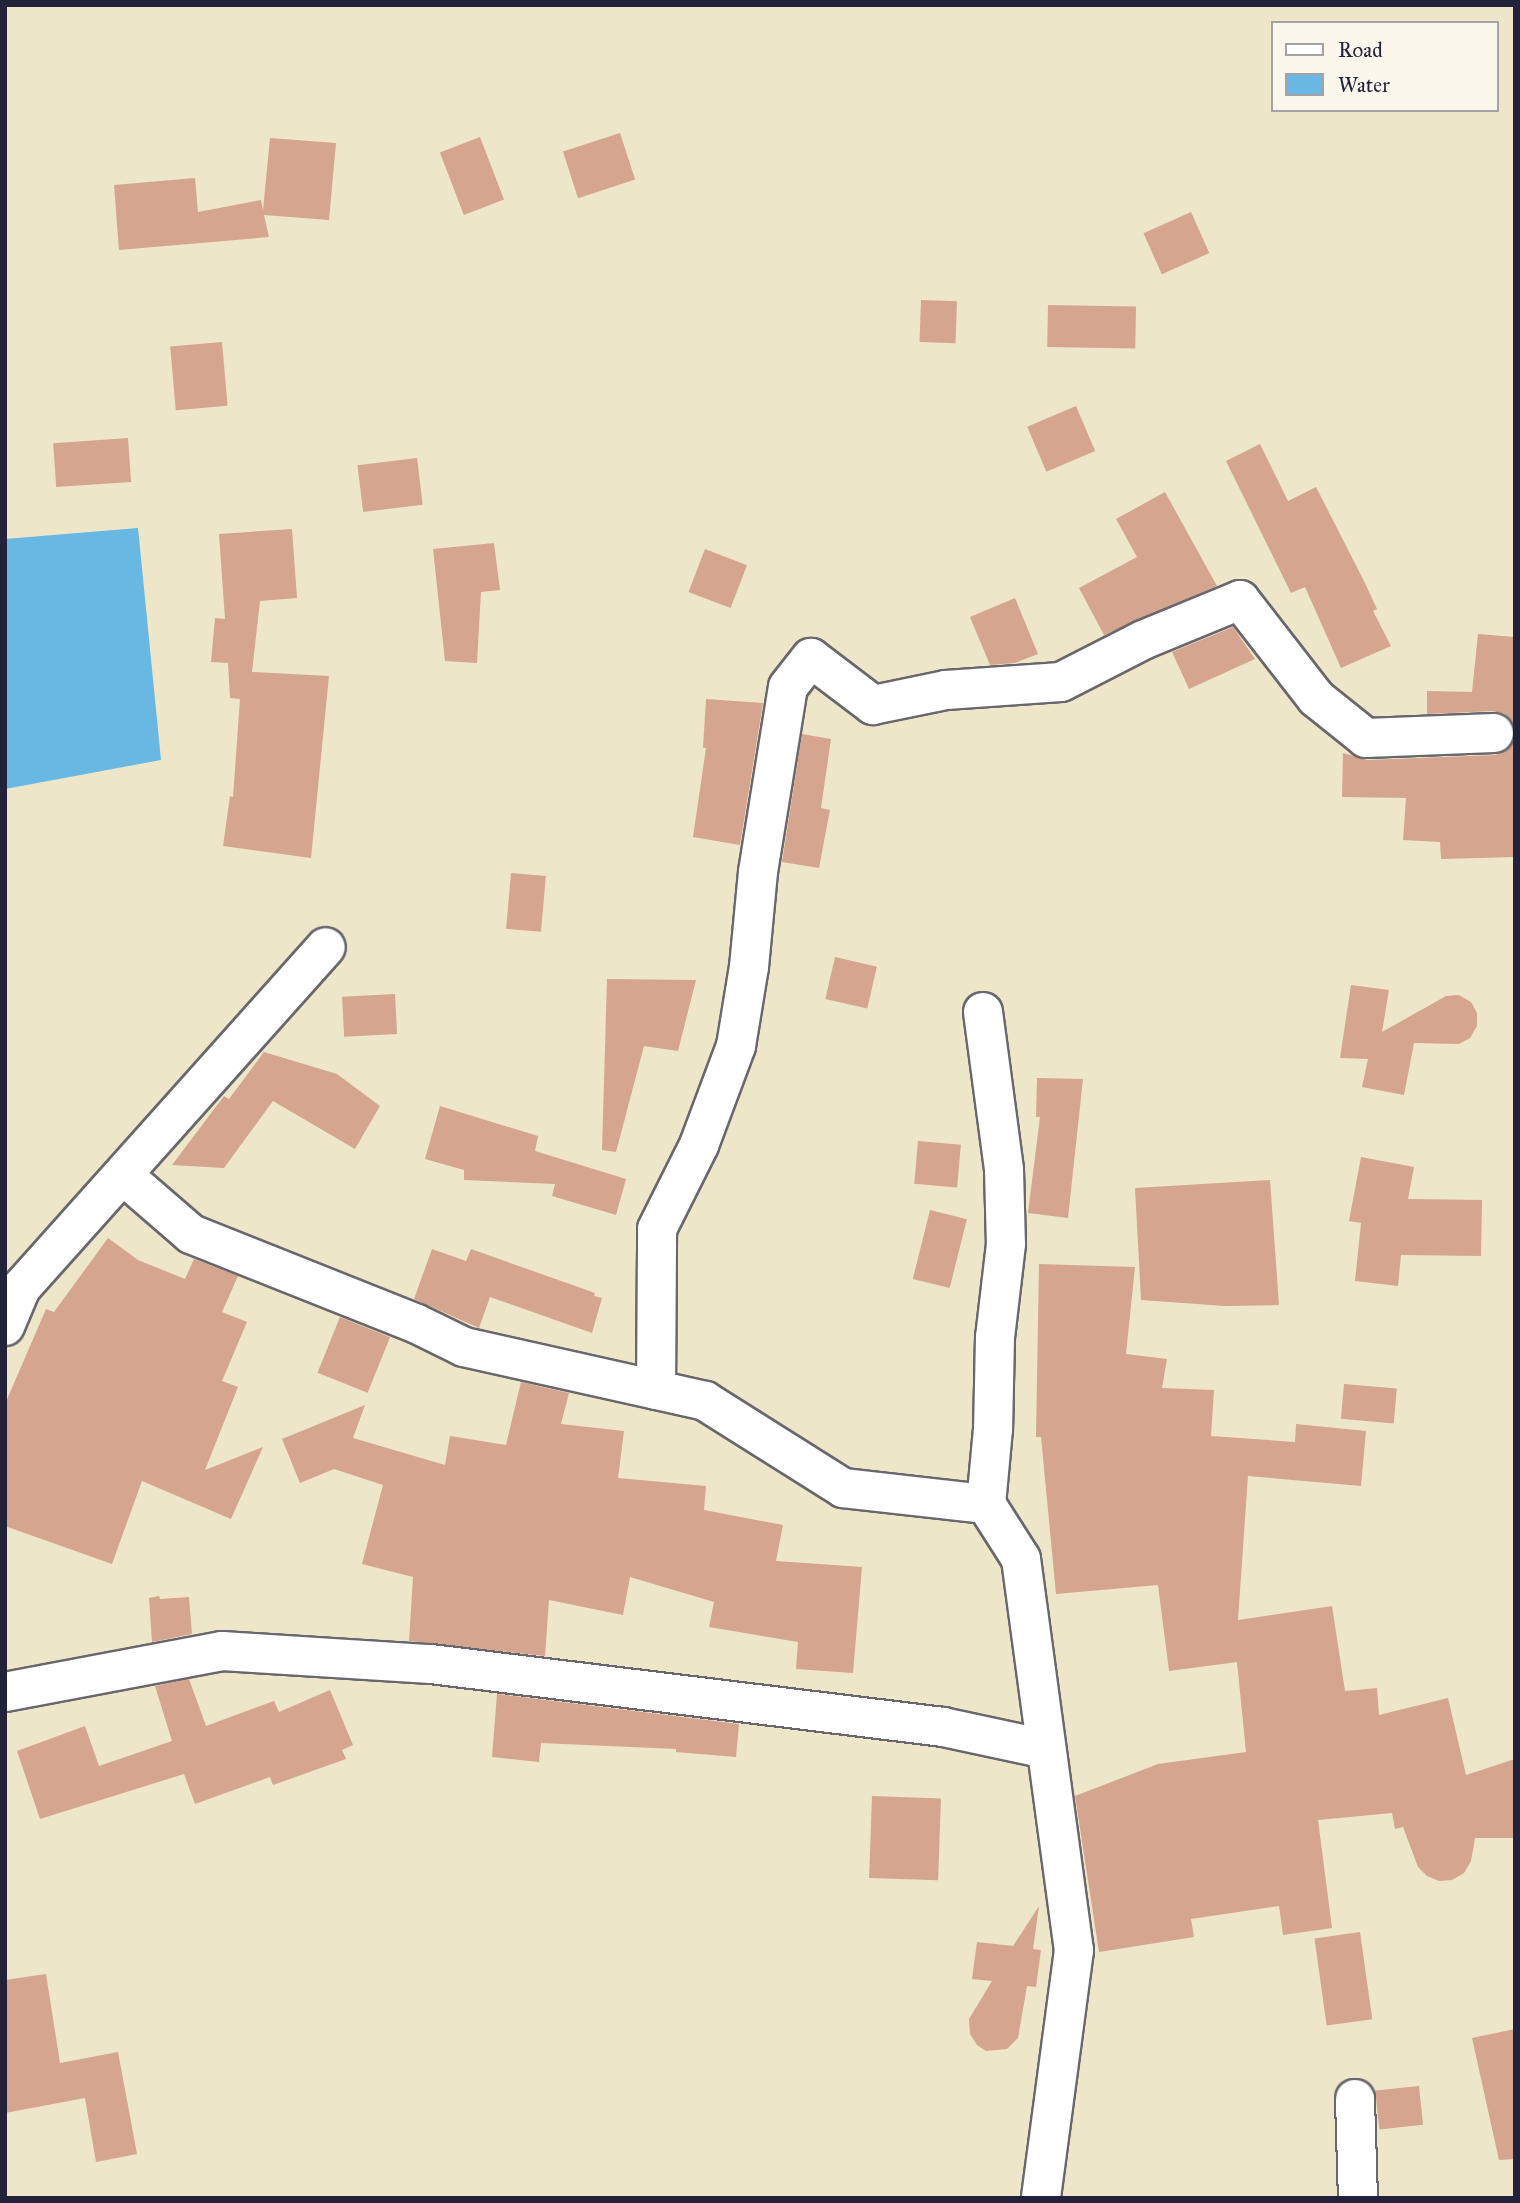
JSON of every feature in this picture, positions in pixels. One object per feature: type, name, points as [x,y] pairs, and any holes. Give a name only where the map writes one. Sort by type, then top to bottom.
[{"type":"street","points":[[656,1390],[657,1229],[699,1145],[736,1046],[749,967],[758,872],[788,687],[811,658],[873,705],[946,690],[1061,682],[1143,640],[1240,600],[1316,698],[1366,738],[1494,733]]},
{"type":"street","points":[[5,1326],[21,1288],[326,947]]},
{"type":"street","points":[[983,1012],[1004,1170],[1006,1244],[995,1337],[993,1429],[986,1504],[1021,1559],[1074,1950],[1041,2198]]},
{"type":"street","points":[[123,1175],[191,1234],[416,1324],[464,1347],[705,1401],[843,1488],[986,1504]]},
{"type":"street","points":[[5,1692],[222,1651],[431,1664],[943,1727],[1046,1749]]},
{"type":"street","points":[[1355,2099],[1358,2198]]},
{"type":"water","points":[[138,528],[161,760],[5,789],[5,539]]},
{"type":"building","points":[[620,133],[635,180],[578,198],[563,152]]},
{"type":"building","points":[[480,137],[504,200],[464,215],[440,152]]},
{"type":"building","points":[[270,138],[336,143],[329,220],[264,215],[269,237],[119,250],[114,185],[195,178],[198,212],[261,200],[263,210]]},
{"type":"building","points":[[1191,212],[1209,253],[1162,274],[1143,233]]},
{"type":"building","points":[[921,300],[957,301],[956,343],[920,342]]},
{"type":"building","points":[[1048,305],[1136,307],[1135,349],[1047,347]]},
{"type":"building","points":[[222,342],[228,406],[176,410],[170,347]]},
{"type":"building","points":[[1076,406],[1095,451],[1046,472],[1027,427]]},
{"type":"building","points":[[128,438],[131,482],[56,487],[53,443]]},
{"type":"building","points":[[1260,444],[1288,501],[1316,487],[1364,581],[1377,609],[1373,611],[1391,646],[1341,668],[1305,587],[1291,593],[1226,461]]},
{"type":"building","points":[[417,458],[423,505],[363,512],[357,465]]},
{"type":"building","points":[[1165,492],[1217,586],[1104,635],[1079,588],[1137,557],[1116,519]]},
{"type":"building","points":[[292,529],[297,598],[260,601],[252,672],[329,676],[311,858],[223,846],[230,796],[233,797],[240,699],[230,698],[228,663],[211,662],[215,618],[225,619],[219,534]]},
{"type":"building","points":[[494,543],[500,590],[481,592],[477,663],[445,661],[433,549]]},
{"type":"building","points":[[705,549],[747,565],[731,608],[689,592]]},
{"type":"building","points":[[1015,598],[1038,654],[1015,663],[990,665],[970,617]]},
{"type":"building","points":[[1233,627],[1255,659],[1189,689],[1172,652]]},
{"type":"building","points":[[1478,634],[1515,637],[1515,728],[1505,714],[1494,711],[1427,714],[1427,691],[1472,692]]},
{"type":"building","points":[[706,699],[763,703],[740,845],[693,837],[706,748],[703,748]]},
{"type":"building","points":[[802,734],[831,739],[821,808],[830,810],[819,868],[782,862]]},
{"type":"building","points":[[1515,737],[1515,857],[1441,859],[1440,842],[1403,840],[1406,798],[1342,797],[1343,753],[1367,760],[1495,755],[1506,751]]},
{"type":"building","points":[[511,873],[546,876],[541,932],[506,929]]},
{"type":"building","points":[[835,957],[877,967],[867,1009],[825,999]]},
{"type":"building","points":[[607,979],[696,980],[678,1051],[644,1046],[616,1152],[602,1150]]},
{"type":"building","points":[[1351,985],[1389,990],[1382,1032],[1446,996],[1459,995],[1471,1002],[1477,1013],[1477,1026],[1470,1038],[1459,1044],[1414,1043],[1404,1095],[1362,1087],[1368,1059],[1340,1058]]},
{"type":"building","points":[[395,994],[397,1034],[344,1037],[342,997]]},
{"type":"building","points":[[264,1052],[337,1074],[380,1106],[355,1149],[273,1101],[224,1168],[172,1165],[224,1096],[229,1099]]},
{"type":"building","points":[[1037,1078],[1083,1079],[1068,1218],[1028,1213],[1040,1117],[1036,1117]]},
{"type":"building","points":[[440,1106],[538,1136],[535,1151],[626,1179],[616,1215],[552,1196],[555,1184],[464,1180],[464,1170],[425,1159]]},
{"type":"building","points":[[918,1141],[961,1145],[957,1188],[914,1184]]},
{"type":"building","points":[[1361,1157],[1414,1167],[1408,1199],[1482,1200],[1481,1256],[1401,1255],[1398,1286],[1355,1281],[1361,1223],[1349,1221]]},
{"type":"building","points":[[1270,1180],[1279,1305],[1225,1306],[1141,1300],[1135,1188]]},
{"type":"building","points":[[930,1210],[967,1219],[950,1288],[913,1279]]},
{"type":"building","points":[[108,1238],[138,1260],[185,1279],[194,1259],[238,1276],[222,1312],[247,1322],[222,1381],[238,1387],[205,1470],[263,1447],[231,1519],[142,1481],[112,1564],[5,1526],[5,1404],[46,1309],[54,1312]]},
{"type":"building","points":[[432,1249],[466,1261],[471,1249],[595,1293],[594,1296],[602,1298],[592,1333],[490,1297],[479,1328],[414,1299]]},
{"type":"building","points":[[1039,1264],[1135,1267],[1126,1354],[1167,1359],[1162,1388],[1214,1390],[1211,1436],[1295,1442],[1296,1424],[1366,1431],[1361,1486],[1248,1476],[1238,1620],[1332,1606],[1345,1691],[1377,1688],[1379,1715],[1448,1698],[1466,1775],[1515,1759],[1515,1838],[1475,1838],[1471,1861],[1464,1873],[1452,1880],[1439,1881],[1427,1876],[1418,1867],[1403,1827],[1395,1829],[1392,1813],[1318,1820],[1332,1928],[1283,1935],[1279,1906],[1191,1919],[1194,1937],[1099,1952],[1075,1796],[1158,1764],[1246,1752],[1237,1662],[1169,1671],[1158,1585],[1056,1594],[1041,1437],[1036,1437]]},
{"type":"building","points":[[340,1317],[390,1337],[368,1393],[318,1373]]},
{"type":"building","points":[[521,1382],[569,1393],[561,1424],[624,1431],[618,1478],[706,1486],[704,1510],[783,1525],[776,1561],[862,1567],[853,1673],[796,1669],[798,1642],[709,1627],[714,1602],[630,1577],[623,1615],[549,1600],[545,1656],[409,1641],[413,1577],[362,1564],[383,1485],[334,1469],[300,1483],[282,1439],[365,1405],[353,1438],[445,1465],[450,1436],[506,1445]]},
{"type":"building","points":[[1344,1384],[1397,1389],[1394,1423],[1341,1419]]},
{"type":"building","points":[[159,1596],[160,1599],[189,1597],[192,1634],[152,1642],[149,1598]]},
{"type":"building","points":[[189,1679],[206,1726],[274,1701],[279,1712],[330,1690],[353,1745],[342,1750],[346,1759],[273,1785],[270,1777],[195,1804],[184,1774],[40,1819],[17,1751],[85,1726],[99,1766],[172,1741],[155,1686]]},
{"type":"building","points":[[497,1694],[739,1724],[736,1757],[676,1752],[676,1749],[541,1743],[539,1762],[492,1757]]},
{"type":"building","points":[[872,1796],[941,1798],[938,1880],[869,1878]]},
{"type":"building","points":[[1039,1906],[1033,1949],[1041,1950],[1036,1987],[1027,1986],[1018,2038],[1007,2049],[986,2051],[977,2045],[970,2034],[969,2019],[992,1981],[972,1979],[977,1942],[1013,1946]]},
{"type":"building","points":[[1360,1932],[1372,2019],[1327,2026],[1314,1938]]},
{"type":"building","points":[[46,1974],[60,2063],[118,2052],[137,2154],[96,2162],[85,2098],[5,2113],[5,1980]]},
{"type":"building","points":[[1515,2029],[1515,2159],[1499,2160],[1472,2038]]},
{"type":"building","points":[[1419,2086],[1423,2125],[1379,2129],[1375,2091]]}]
